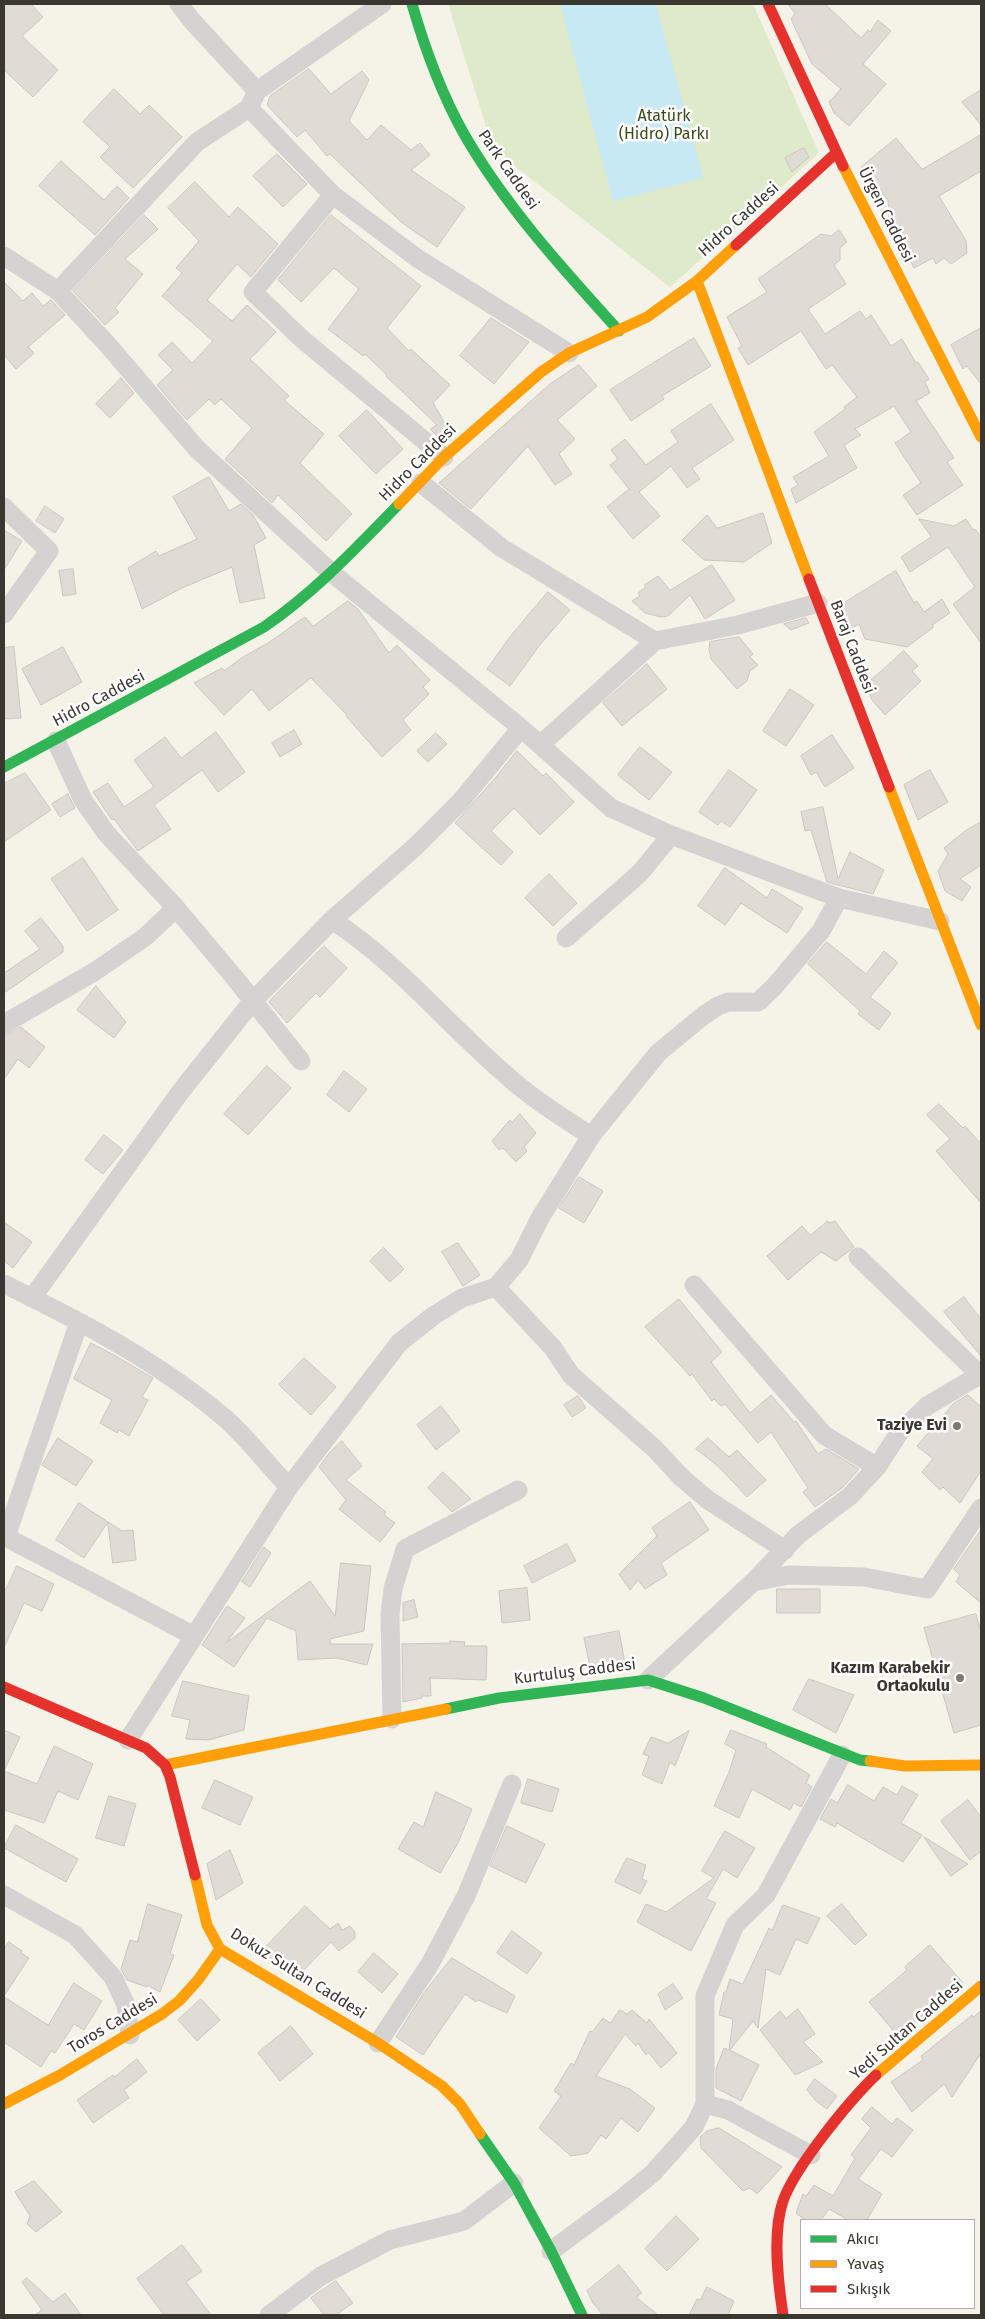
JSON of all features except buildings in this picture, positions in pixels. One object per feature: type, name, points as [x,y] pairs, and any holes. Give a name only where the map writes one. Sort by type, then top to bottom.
[{"type":"street","points":[[179,4],[253,100],[333,195],[417,258],[570,354]]},
{"type":"street","points":[[58,291],[197,142],[382,4]]},
{"type":"street","name":"Park Caddesi","points":[[412,4],[430,62],[464,134],[480,160],[525,222],[619,331]]},
{"type":"street","name":"Ürgen Caddesi","points":[[768,4],[836,153],[981,437]]},
{"type":"street","name":"Hidro Caddesi","points":[[7,762],[56,741],[264,628],[296,605],[332,573],[421,483],[444,456],[534,377],[570,354],[647,317],[696,281],[836,153]]},
{"type":"street","points":[[333,195],[253,292],[302,339],[444,456]]},
{"type":"street","points":[[4,256],[58,291],[107,344],[197,449],[332,573],[521,728],[611,808],[671,835],[839,898],[940,921]]},
{"type":"street","name":"Baraj Caddesi","points":[[696,281],[981,1024]]},
{"type":"street","points":[[421,483],[502,548],[655,642]]},
{"type":"street","points":[[4,507],[49,551],[4,614]]},
{"type":"street","points":[[540,745],[655,642],[738,625],[818,603]]},
{"type":"street","points":[[32,1298],[182,1090],[252,1002],[332,920],[416,846],[460,802],[521,728]]},
{"type":"street","points":[[56,741],[87,807],[106,833],[176,908],[301,1060]]},
{"type":"street","points":[[566,938],[640,874],[671,835]]},
{"type":"street","points":[[128,1740],[288,1487],[398,1343],[433,1316],[462,1298],[496,1287],[519,1260],[540,1218],[591,1136],[658,1053],[718,1006],[728,1002],[758,1002],[821,931],[839,898]]},
{"type":"street","points":[[4,1024],[101,967],[145,937],[176,908]]},
{"type":"street","points":[[332,920],[356,936],[379,955],[506,1075],[591,1136]]},
{"type":"street","points":[[648,1680],[753,1582],[798,1535],[850,1496],[877,1467],[898,1433],[927,1406],[980,1374],[858,1257]]},
{"type":"street","points":[[4,1284],[79,1322],[157,1366],[228,1421],[288,1487]]},
{"type":"street","points":[[694,1285],[824,1435],[877,1467]]},
{"type":"street","points":[[496,1287],[552,1348],[571,1375],[654,1449],[681,1477],[708,1500],[785,1550]]},
{"type":"street","points":[[79,1322],[5,1536],[194,1636]]},
{"type":"street","points":[[392,1719],[390,1615],[393,1589],[405,1549],[518,1490]]},
{"type":"street","points":[[753,1582],[789,1575],[864,1576],[927,1589],[981,1508]]},
{"type":"street","name":"Kurtuluş Caddesi","points":[[164,1765],[499,1698],[648,1680],[704,1698],[842,1755],[860,1760],[905,1766],[981,1765]]},
{"type":"street","name":"Dokuz Sultan Caddesi","points":[[4,1687],[128,1740],[156,1755],[170,1777],[207,1925],[220,1949],[378,2043],[442,2086],[454,2098],[514,2183],[551,2251],[582,2315]]},
{"type":"street","points":[[551,2251],[620,2200],[653,2172],[694,2127],[705,2104],[705,1996],[735,1925],[766,1895],[842,1755]]},
{"type":"street","points":[[378,2043],[430,1964],[466,1896],[512,1784]]},
{"type":"street","points":[[4,1895],[75,1935],[112,1977],[126,2005],[130,2035]]},
{"type":"street","name":"Toros Caddesi","points":[[4,2104],[130,2035],[179,2001],[198,1980],[220,1949]]},
{"type":"street","name":"Yedi Sultan Caddesi","points":[[783,2315],[779,2294],[779,2268],[783,2203],[811,2154],[860,2092],[881,2070],[961,2006],[981,1986]]},
{"type":"street","points":[[705,2104],[728,2110],[811,2154]]},
{"type":"street","points":[[269,2315],[321,2276],[390,2240],[464,2221],[514,2183]]},
{"type":"green space","name":"Atatürk (Hidro) Parkı","points":[[448,4],[753,4],[819,153],[670,287],[493,149]]},
{"type":"water","points":[[560,4],[656,4],[703,178],[613,201]]},
{"type":"traffic: fast","points":[[412,4],[422,38],[441,87],[464,134],[480,161],[536,237],[619,331]]},
{"type":"traffic: fast","points":[[4,767],[264,627],[318,584],[399,504]]},
{"type":"traffic: fast","points":[[446,1709],[499,1698],[648,1680],[704,1698],[860,1760],[870,1761]]},
{"type":"traffic: fast","points":[[480,2134],[514,2183],[551,2251],[582,2315]]},
{"type":"traffic: slow","points":[[843,166],[981,437]]},
{"type":"traffic: slow","points":[[399,504],[444,457],[541,372],[569,353],[647,317],[697,281],[736,245]]},
{"type":"traffic: slow","points":[[697,281],[809,579]]},
{"type":"traffic: slow","points":[[889,787],[981,1025]]},
{"type":"traffic: slow","points":[[165,1765],[446,1709]]},
{"type":"traffic: slow","points":[[870,1761],[905,1766],[981,1765]]},
{"type":"traffic: slow","points":[[195,1875],[207,1925],[220,1949],[378,2043],[442,2086],[460,2104],[480,2134]]},
{"type":"traffic: slow","points":[[4,2104],[60,2075],[162,2014],[179,2001],[198,1980],[220,1949]]},
{"type":"traffic: slow","points":[[876,2075],[981,1986]]},
{"type":"traffic: jam","points":[[768,4],[843,166]]},
{"type":"traffic: jam","points":[[736,245],[836,153]]},
{"type":"traffic: jam","points":[[809,579],[889,787]]},
{"type":"traffic: jam","points":[[4,1687],[146,1748],[165,1765],[170,1777],[195,1875]]},
{"type":"traffic: jam","points":[[783,2315],[778,2273],[777,2242],[783,2201],[789,2187],[824,2135],[876,2075]]},
{"type":"place","name":"Taziye Evi","points":[[957,1426]]},
{"type":"place","name":"Kazım Karabekir Ortaokulu","points":[[960,1678]]}]
